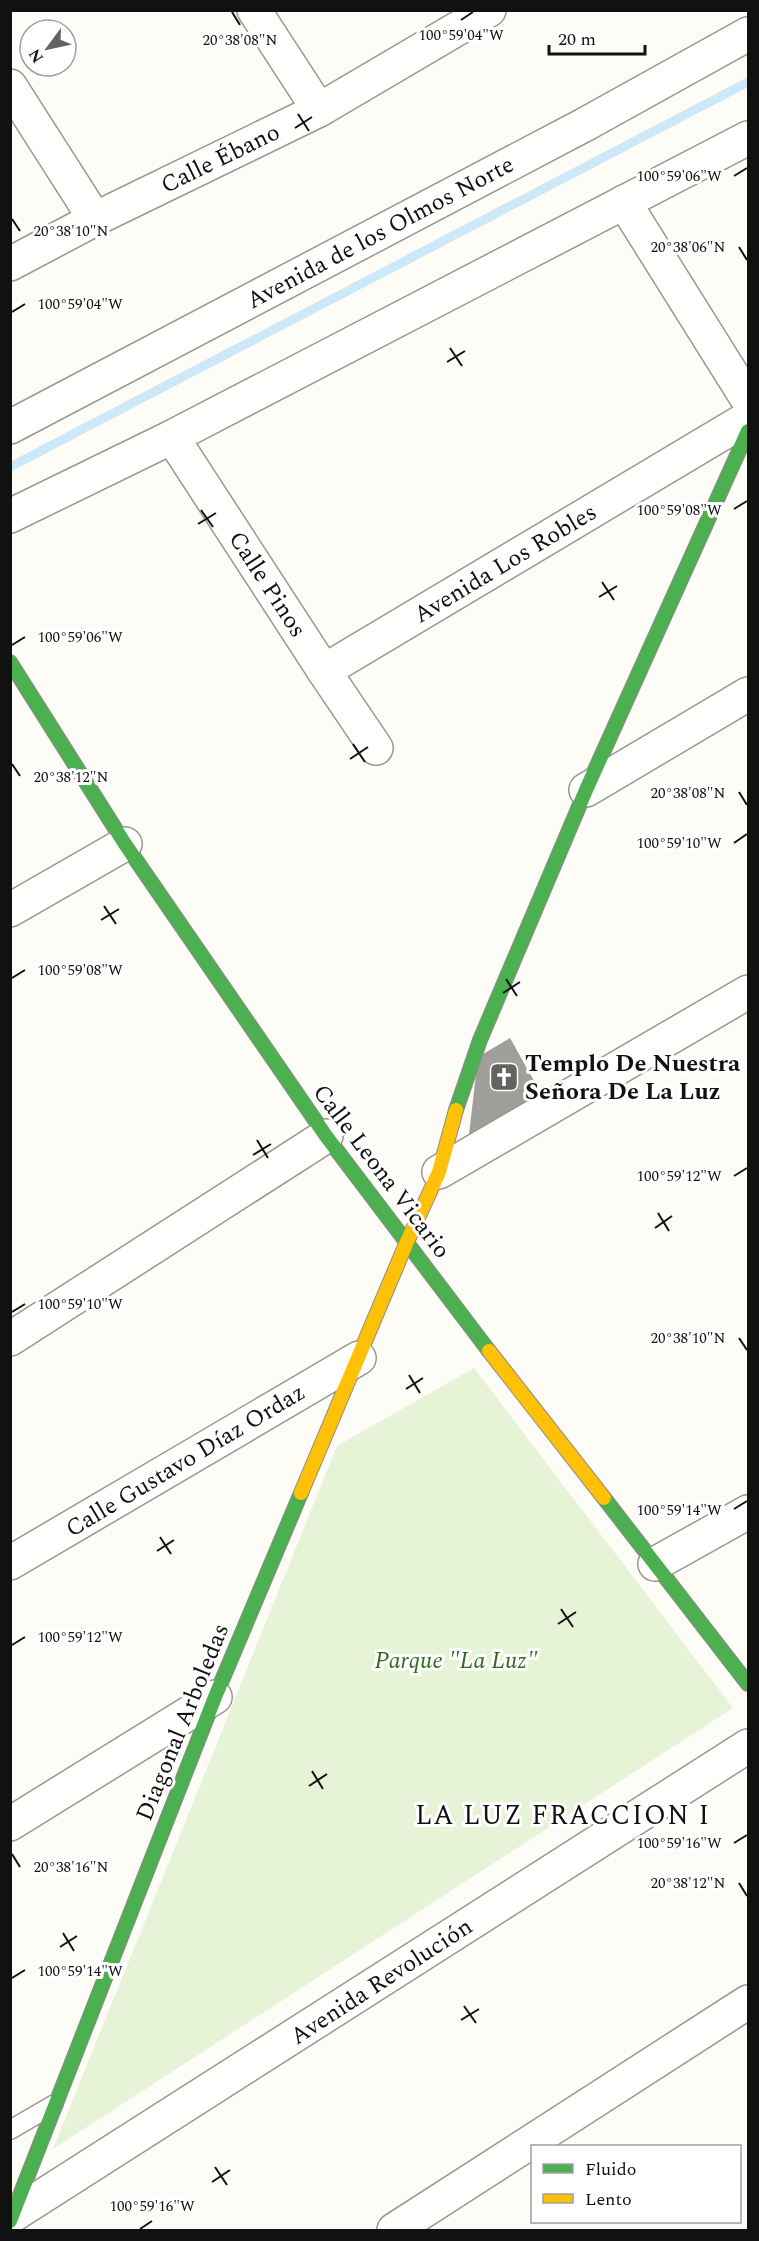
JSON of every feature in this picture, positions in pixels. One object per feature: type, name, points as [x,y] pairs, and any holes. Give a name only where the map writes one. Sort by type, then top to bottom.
[{"type":"street","points":[[254,10],[319,110]]},
{"type":"street","name":"Calle Ébano","points":[[10,264],[95,219],[319,110],[489,10]]},
{"type":"street","name":"Avenida de los Olmos Norte","points":[[10,427],[573,131],[748,34]]},
{"type":"street","points":[[10,86],[95,219]]},
{"type":"street","points":[[10,516],[172,437],[748,138]]},
{"type":"street","points":[[624,202],[748,400]]},
{"type":"street","name":"Avenida Los Robles","points":[[324,671],[748,418]]},
{"type":"street","name":"Diagonal Arboledas","points":[[12,2218],[215,1697],[406,1244],[439,1172],[458,1103],[480,1040],[586,790],[748,431]]},
{"type":"street","name":"Calle Pinos","points":[[172,437],[376,748]]},
{"type":"street","name":"Calle Leona Vicario","points":[[10,662],[125,844],[326,1136],[406,1244],[748,1684]]},
{"type":"street","points":[[586,790],[748,694]]},
{"type":"street","points":[[10,910],[125,844]]},
{"type":"street","points":[[439,1172],[748,992]]},
{"type":"street","points":[[10,1339],[326,1136]]},
{"type":"street","name":"Calle Gustavo Díaz Ordaz","points":[[10,1563],[359,1358]]},
{"type":"street","points":[[655,1564],[748,1512]]},
{"type":"street","points":[[10,1824],[215,1697]]},
{"type":"street","name":"Avenida Revolución","points":[[12,2218],[748,1746]]},
{"type":"street","points":[[394,2230],[748,2002]]},
{"type":"lane","points":[[10,2130],[57,2103]]},
{"type":"green space","name":"Parque \"La Luz\"","points":[[474,1368],[733,1708],[53,2149],[337,1446]]},
{"type":"building","name":"Templo De Nuestra Señora De La Luz","points":[[510,1038],[543,1097],[468,1143],[478,1057]]},
{"type":"waterway","points":[[10,467],[748,82]]},
{"type":"traffic: fast","points":[[456,1110],[480,1040],[586,790],[748,431]]},
{"type":"traffic: fast","points":[[10,662],[125,844],[326,1136],[489,1351]]},
{"type":"traffic: fast","points":[[10,2221],[215,1697],[301,1493]]},
{"type":"traffic: fast","points":[[604,1498],[748,1684]]},
{"type":"traffic: slow","points":[[301,1493],[406,1244],[439,1172],[456,1110]]},
{"type":"traffic: slow","points":[[489,1351],[604,1498]]},
{"type":"place","name":"Templo De Nuestra Señora De La Luz","points":[[504,1077]]},
{"type":"district","name":"LA LUZ FRACCION I","points":[[563,1815]]}]
